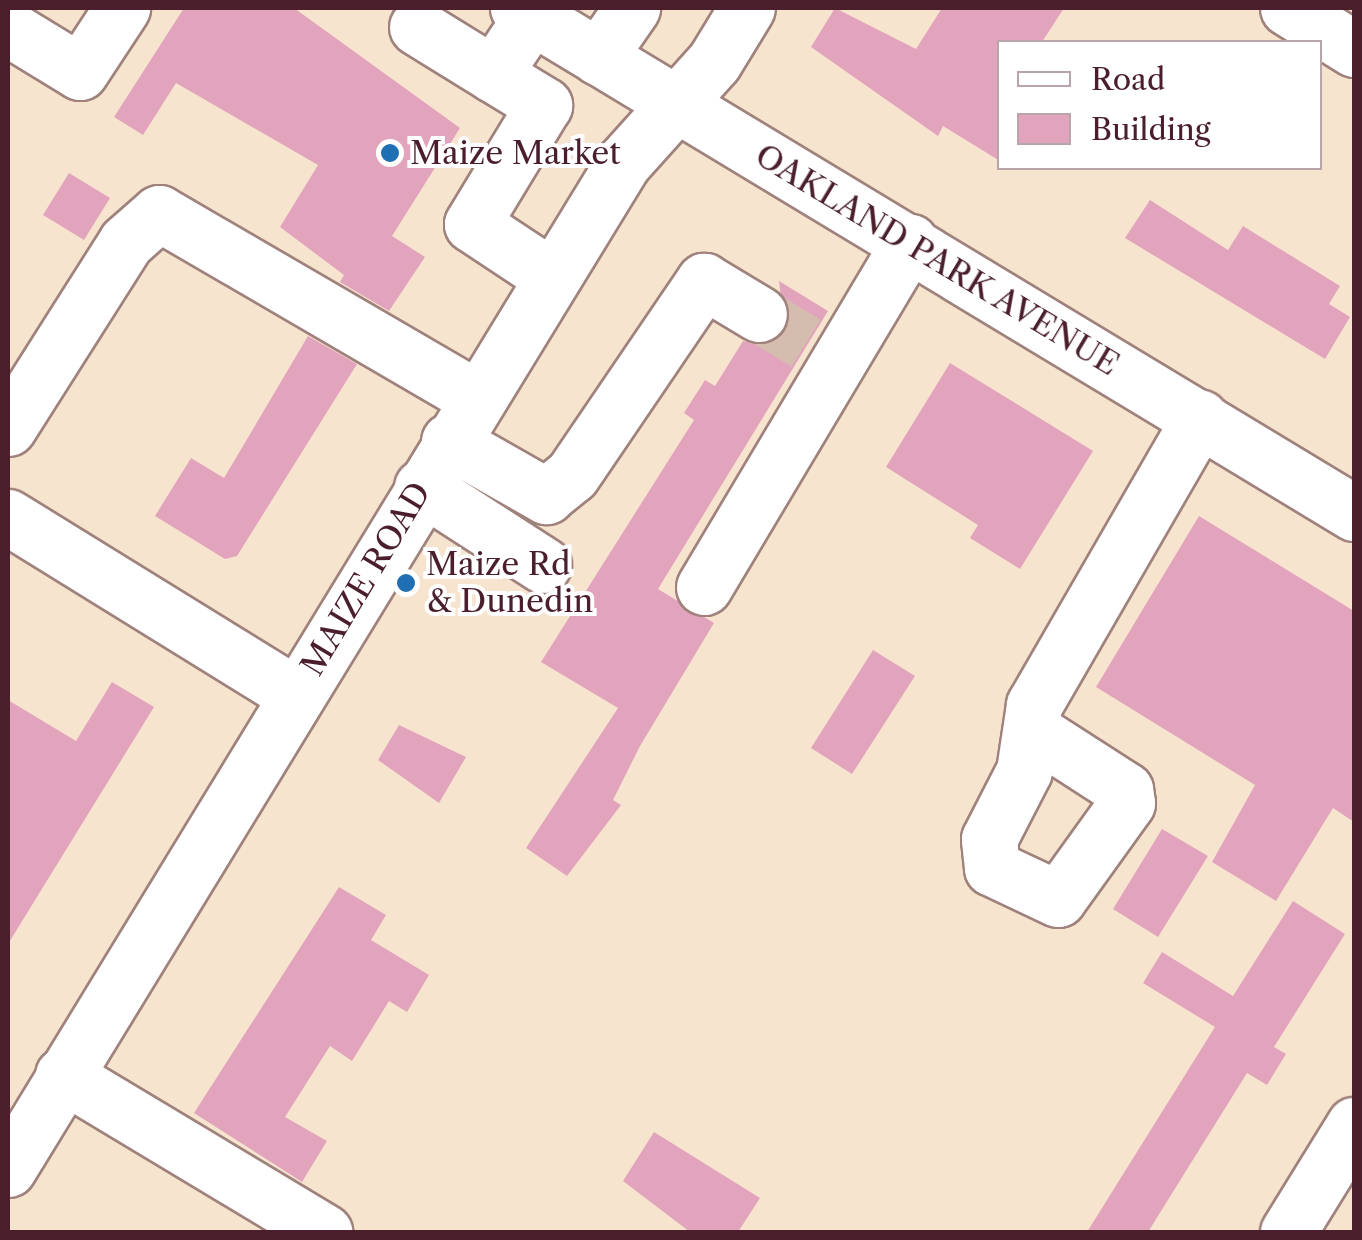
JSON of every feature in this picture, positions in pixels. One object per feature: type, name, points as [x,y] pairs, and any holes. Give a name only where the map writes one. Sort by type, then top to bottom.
[{"type":"street","points":[[31,8],[52,18],[81,8]]},
{"type":"street","points":[[8,28],[80,72],[122,8]]},
{"type":"street","points":[[598,57],[632,8]]},
{"type":"street","name":"MAIZE ROAD","points":[[8,1168],[463,419],[641,136],[677,104],[747,8]]},
{"type":"street","points":[[1288,8],[1354,49]]},
{"type":"street","points":[[494,74],[525,12]]},
{"type":"street","name":"OAKLAND PARK AVENUE","points":[[525,12],[1354,512]]},
{"type":"street","points":[[418,28],[544,106],[472,224],[552,277]]},
{"type":"street","points":[[8,428],[126,242],[160,213],[463,419],[546,496],[572,475],[704,281],[759,314]]},
{"type":"street","points":[[704,587],[823,353],[910,242]]},
{"type":"street","points":[[1032,730],[1034,706],[1200,418]]},
{"type":"street","points":[[422,487],[543,565]]},
{"type":"street","points":[[8,517],[296,695]]},
{"type":"street","points":[[64,1075],[324,1232]]},
{"type":"street","points":[[1288,1232],[1354,1125]]},
{"type":"building","points":[[184,8],[294,8],[460,128],[392,236],[425,257],[389,311],[340,282],[344,275],[280,227],[318,165],[176,83],[143,135],[114,117]]},
{"type":"building","points":[[835,8],[916,49],[942,8],[1064,8],[1043,40],[997,40],[997,159],[943,126],[938,136],[811,47]]},
{"type":"building","points":[[69,173],[110,198],[84,240],[43,215]]},
{"type":"building","points":[[1150,200],[1228,250],[1243,226],[1340,286],[1329,304],[1350,317],[1325,359],[1125,238]]},
{"type":"building","points":[[779,281],[828,311],[658,589],[714,623],[640,746],[613,800],[621,805],[567,876],[526,848],[618,708],[541,662],[694,420],[684,413],[705,380],[715,386],[743,341],[759,345],[785,331]]},
{"type":"building","points":[[308,336],[357,364],[237,556],[225,559],[155,516],[191,458],[224,478]]},
{"type":"building","points":[[950,363],[1093,451],[1020,569],[970,538],[978,525],[886,467]]},
{"type":"building","points":[[1199,516],[1354,611],[1354,822],[1333,808],[1276,901],[1212,862],[1255,785],[1096,687]]},
{"type":"building","points":[[873,650],[915,676],[852,774],[811,748]]},
{"type":"building","points":[[112,682],[154,707],[8,944],[8,700],[76,741]]},
{"type":"building","points":[[399,725],[466,757],[439,803],[378,760]]},
{"type":"building","points":[[1162,829],[1208,856],[1158,937],[1113,909]]},
{"type":"building","points":[[339,887],[386,915],[371,940],[429,975],[407,1012],[389,1001],[352,1061],[330,1046],[285,1117],[327,1141],[302,1182],[194,1113]]},
{"type":"building","points":[[1293,901],[1345,934],[1274,1047],[1286,1054],[1267,1085],[1247,1073],[1148,1232],[1087,1232],[1215,1027],[1143,983],[1162,952],[1233,996]]},
{"type":"building","points":[[654,1132],[760,1198],[738,1232],[690,1232],[623,1181]]},
{"type":"tunnel","points":[[759,314],[808,344]]},
{"type":"place","name":"Maize Market","points":[[390,153]]},
{"type":"place","name":"Maize Rd & Dunedin","points":[[406,583]]}]
